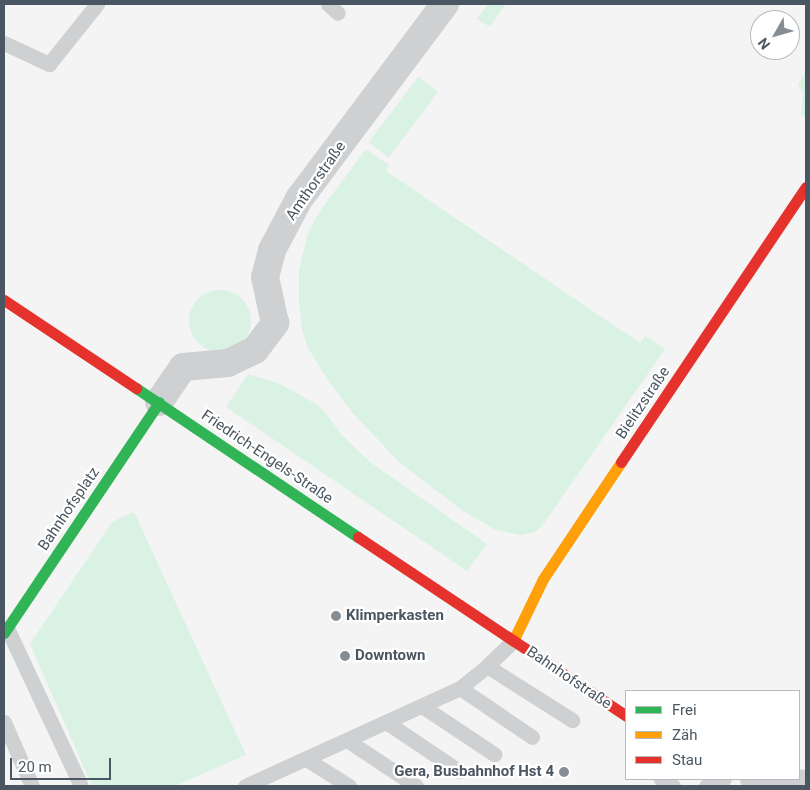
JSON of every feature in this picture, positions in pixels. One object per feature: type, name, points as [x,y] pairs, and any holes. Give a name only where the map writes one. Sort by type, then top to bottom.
[{"type":"street","name":"Amthorstraße","points":[[159,402],[183,367],[228,362],[255,350],[275,322],[265,277],[272,250],[299,199],[445,4]]},
{"type":"street","name":"Bielitzstraße","points":[[512,641],[543,579],[806,187]]},
{"type":"street","name":"Friedrich-Engels-Straße","points":[[4,300],[159,402],[512,641]]},
{"type":"street","name":"Bahnhofsplatz","points":[[6,631],[159,402]]},
{"type":"street","name":"Bahnhofstraße","points":[[512,641],[625,715]]},
{"type":"street","points":[[760,780],[806,784]]},
{"type":"lane","points":[[4,43],[49,64],[97,4]]},
{"type":"lane","points":[[6,631],[81,786]]},
{"type":"lane","points":[[245,786],[460,688],[488,666],[512,641]]},
{"type":"lane","points":[[488,666],[572,720]]},
{"type":"lane","points":[[460,688],[532,737]]},
{"type":"lane","points":[[422,706],[494,754]]},
{"type":"lane","points":[[4,722],[32,786]]},
{"type":"lane","points":[[386,722],[459,771]]},
{"type":"lane","points":[[347,740],[416,786]]},
{"type":"lane","points":[[306,759],[349,786]]},
{"type":"lane","points":[[706,786],[721,780]]},
{"type":"green space","points":[[488,4],[506,4],[490,27],[477,19]]},
{"type":"green space","points":[[806,71],[806,117],[801,114],[803,95],[798,85]]},
{"type":"green space","points":[[418,77],[438,92],[389,158],[369,142]]},
{"type":"green space","points":[[366,149],[389,165],[386,171],[640,343],[645,336],[665,349],[542,526],[535,532],[521,535],[496,530],[463,511],[400,463],[350,410],[324,374],[307,346],[302,329],[299,301],[299,271],[308,232],[320,211]]},
{"type":"green space","points":[[220,290],[237,295],[242,299],[246,304],[251,321],[246,338],[242,343],[237,347],[220,352],[203,347],[198,343],[194,338],[189,321],[194,304],[198,299],[203,295]]},
{"type":"green space","points":[[248,374],[280,384],[316,404],[325,412],[342,435],[370,462],[487,544],[467,571],[226,407]]},
{"type":"green space","points":[[134,512],[246,755],[175,786],[92,786],[30,644],[112,522]]},
{"type":"traffic: fast","points":[[136,388],[358,537]]},
{"type":"traffic: fast","points":[[4,633],[159,402]]},
{"type":"traffic: slow","points":[[513,641],[543,579],[621,462]]},
{"type":"traffic: jam","points":[[621,462],[806,187]]},
{"type":"traffic: jam","points":[[4,300],[136,388]]},
{"type":"traffic: jam","points":[[358,537],[625,715]]},
{"type":"place","name":"Klimperkasten","points":[[336,616]]},
{"type":"place","name":"Downtown","points":[[345,656]]},
{"type":"place","name":"Gera, Busbahnhof Hst 4","points":[[564,772]]}]
